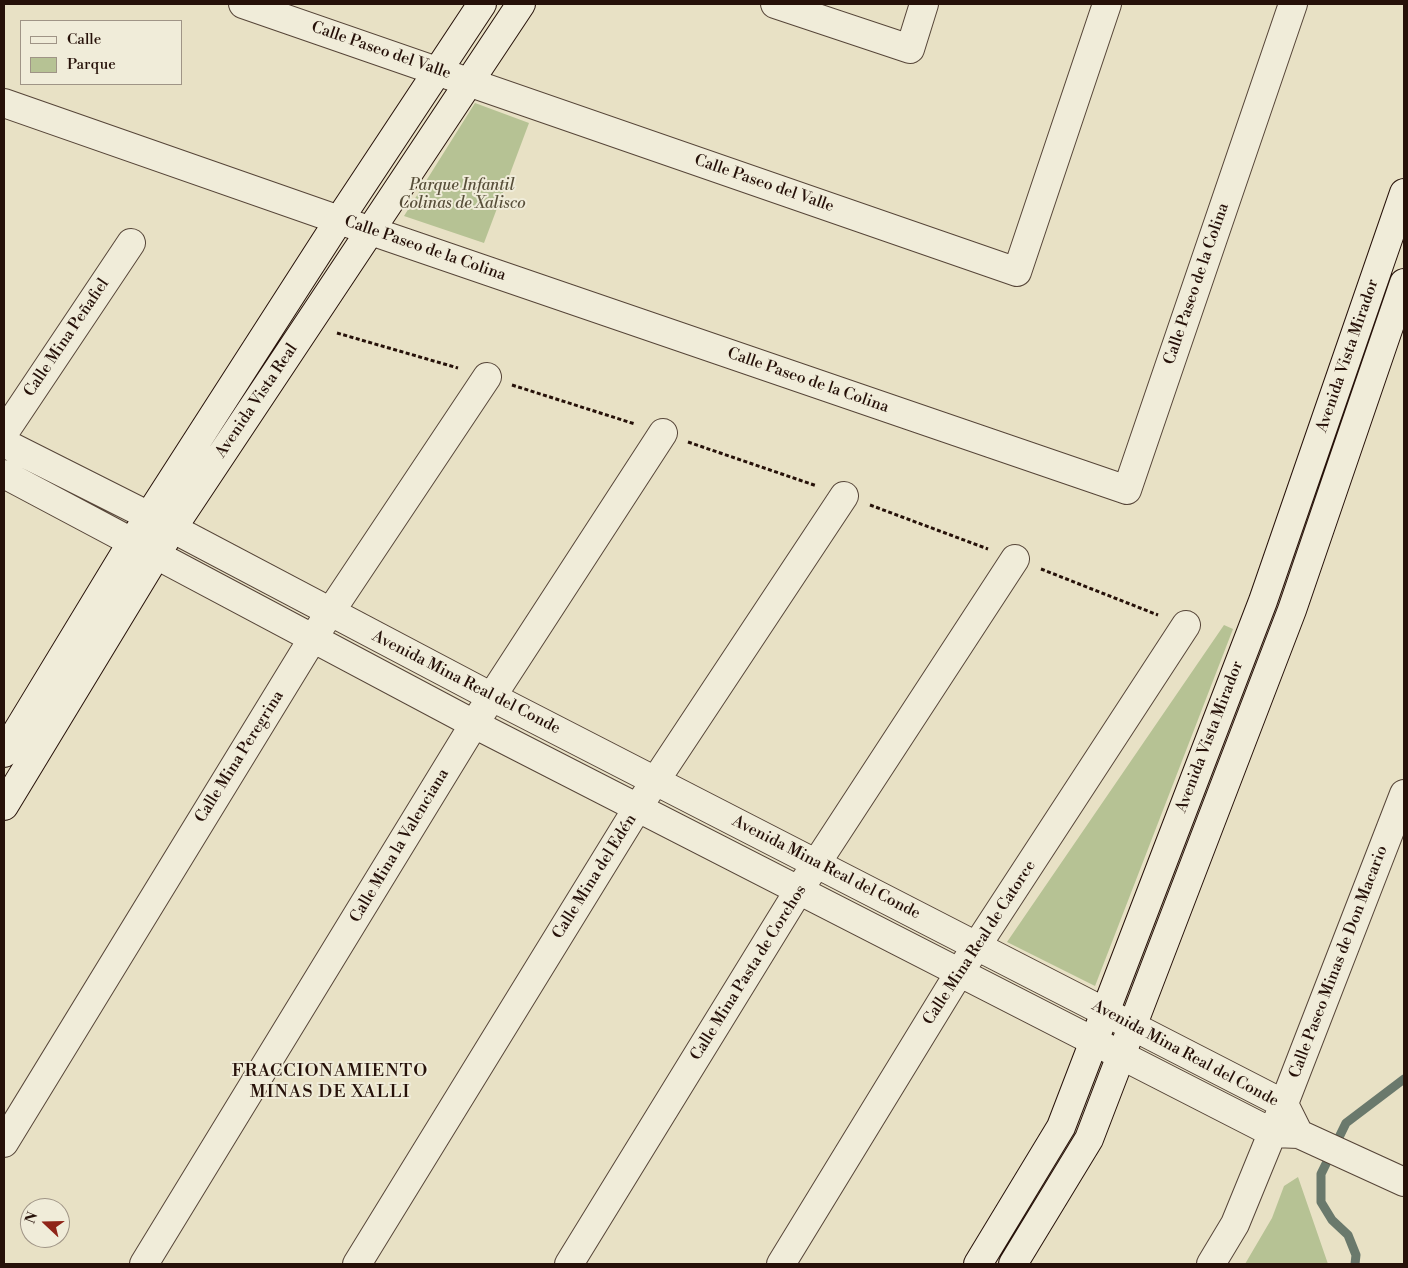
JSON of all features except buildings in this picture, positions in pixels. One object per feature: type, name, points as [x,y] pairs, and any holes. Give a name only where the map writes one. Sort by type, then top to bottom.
[{"type":"street","name":"Calle Paseo del Valle","points":[[242,4],[1017,272],[1107,4]]},
{"type":"street","name":"Avenida Vista Real","points":[[4,806],[155,555],[160,523],[339,220],[482,4]]},
{"type":"street","name":"Avenida Vista Real","points":[[4,754],[132,542],[160,523],[308,325],[521,4]]},
{"type":"street","points":[[775,4],[910,49],[924,4]]},
{"type":"street","name":"Calle Paseo de la Colina","points":[[4,103],[1127,490],[1293,4]]},
{"type":"street","name":"Avenida Vista Mirador","points":[[978,1264],[1061,1127],[1263,601],[1404,193]]},
{"type":"street","name":"Calle Mina Peñafiel","points":[[4,433],[131,243]]},
{"type":"street","points":[[1372,285],[1402,289]]},
{"type":"street","name":"Avenida Vista Mirador","points":[[1013,1264],[1090,1139],[1292,610],[1402,289]]},
{"type":"street","name":"Calle Mina Peregrina","points":[[4,1143],[330,612],[487,377]]},
{"type":"street","name":"Calle Mina la Valenciana","points":[[144,1264],[474,724],[663,433]]},
{"type":"street","name":"Avenida Mina Real del Conde","points":[[4,443],[492,697],[1284,1104],[1304,1137]]},
{"type":"street","name":"Avenida Mina Real del Conde","points":[[4,474],[474,724],[959,973],[1273,1133],[1304,1137]]},
{"type":"street","name":"Calle Mina del Edén","points":[[356,1264],[638,807],[844,496]]},
{"type":"street","name":"Calle Mina Pasta de Corchos","points":[[569,1264],[799,890],[1016,560]]},
{"type":"street","points":[[1263,601],[1292,610]]},
{"type":"street","name":"Calle Mina Real de Catorce","points":[[781,1264],[959,973],[1186,625]]},
{"type":"street","name":"Calle Paseo Minas de Don Macario","points":[[1211,1264],[1235,1224],[1273,1133],[1404,794]]},
{"type":"street","points":[[1304,1137],[1404,1182]]},
{"type":"path","points":[[308,325],[487,377],[663,433],[844,496],[1186,625]]},
{"type":"green space","name":"Parque Infantil Colinas de Xalisco","points":[[475,103],[529,123],[484,243],[404,216]]},
{"type":"green space","points":[[1224,625],[1233,629],[1095,986],[1007,942]]},
{"type":"green space","points":[[1298,1177],[1328,1264],[1245,1264],[1272,1218],[1284,1186]]},
{"type":"waterway","points":[[1355,1264],[1356,1255],[1348,1235],[1332,1220],[1321,1202],[1321,1174],[1346,1123],[1404,1079]]},
{"type":"district","name":"FRACCIONAMIENTO MINAS DE XALLI","points":[[330,1082]]}]
